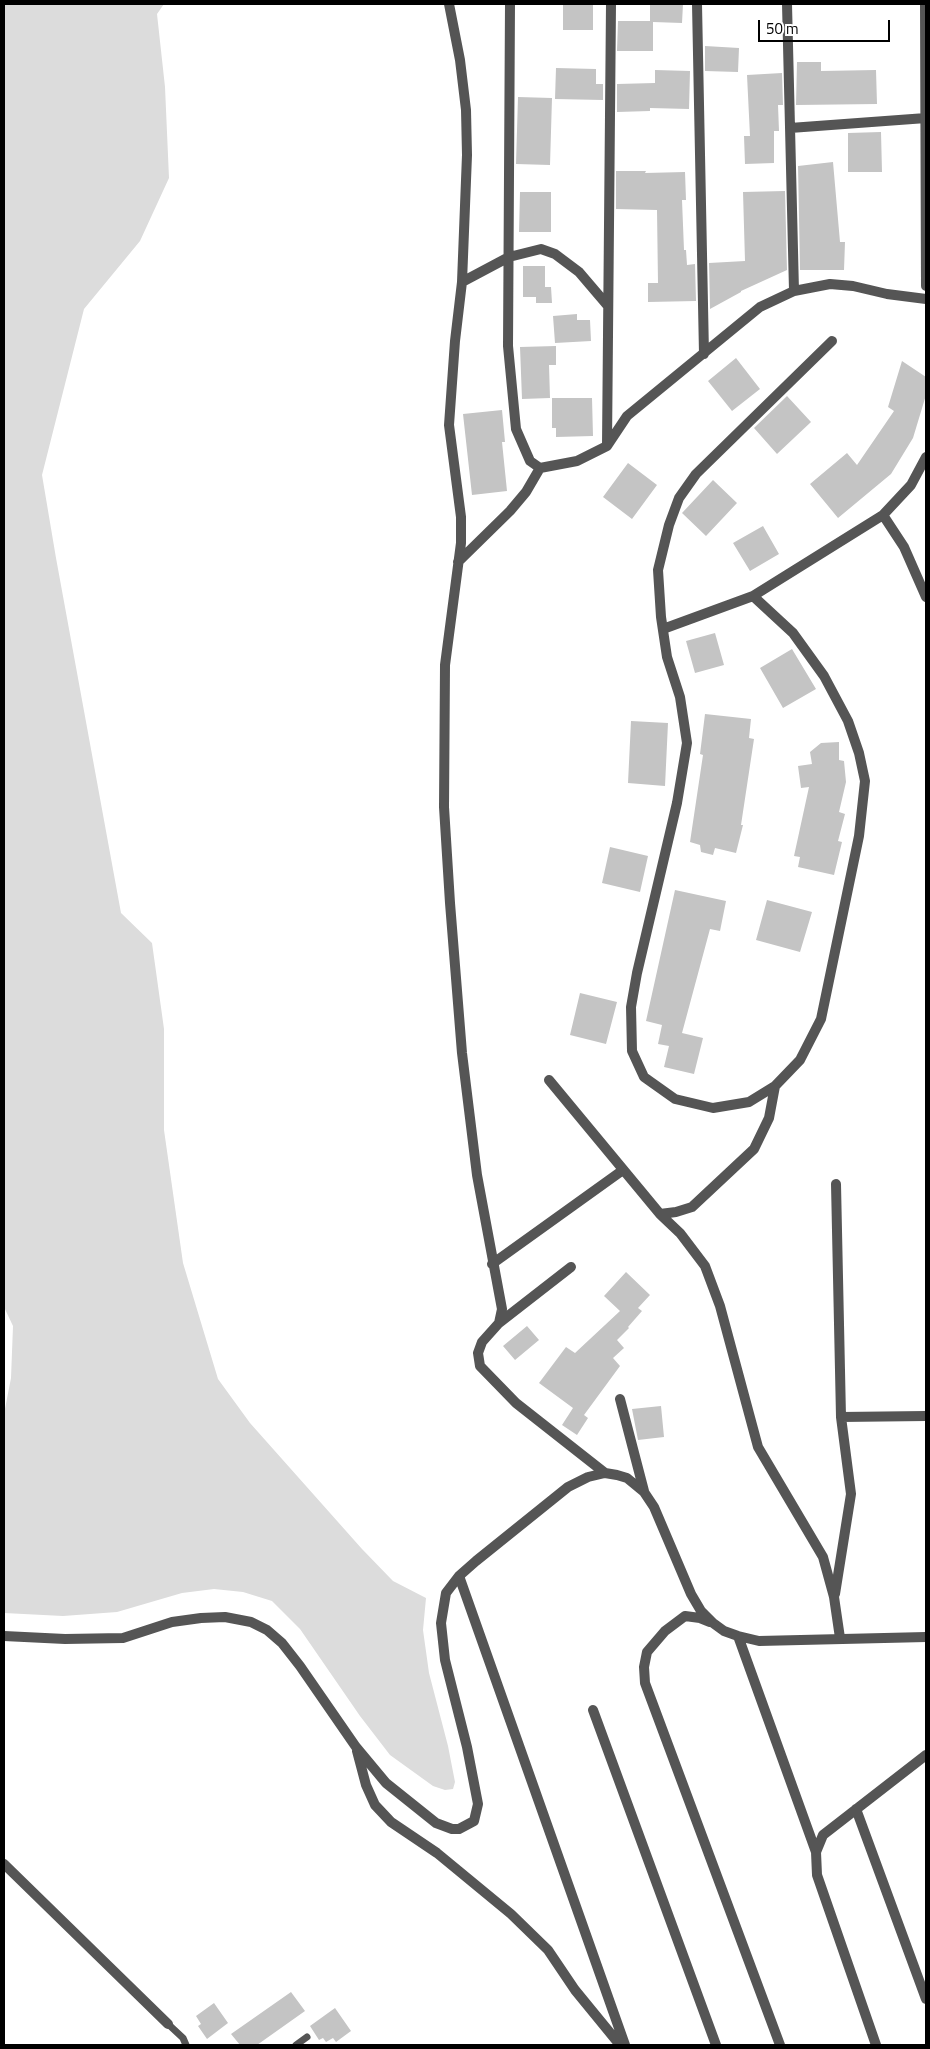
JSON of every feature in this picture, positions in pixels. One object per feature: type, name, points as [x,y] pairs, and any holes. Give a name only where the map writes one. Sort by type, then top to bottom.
[{"type":"street","points":[[449,4],[460,60],[466,110],[467,155],[462,282],[455,342],[449,425],[461,516],[458,562],[445,665],[444,807],[462,1053],[477,1175],[492,1264],[502,1309],[499,1323]]},
{"type":"street","points":[[510,4],[508,346],[516,429],[530,461],[540,468],[577,461],[607,446],[627,416],[760,307],[794,291],[830,284],[853,286],[887,294],[926,299]]},
{"type":"street","points":[[607,446],[611,4]]},
{"type":"street","points":[[697,4],[704,354]]},
{"type":"street","points":[[787,4],[794,291]]},
{"type":"street","points":[[925,4],[926,286]]},
{"type":"street","points":[[790,128],[926,118]]},
{"type":"street","points":[[462,282],[508,257],[541,249],[555,254],[580,272],[608,306]]},
{"type":"street","points":[[753,596],[794,633],[824,676],[848,722],[859,753],[865,781],[859,836],[821,1018],[800,1060],[775,1086],[749,1102],[712,1108],[675,1099],[644,1077],[632,1051],[631,1007],[634,990],[677,803],[687,743],[680,697],[668,657],[663,629],[658,570],[669,525],[679,498],[696,474],[832,341]]},
{"type":"street","points":[[663,629],[753,596],[883,515],[911,485],[926,457]]},
{"type":"street","points":[[458,562],[510,512],[526,492],[540,468]]},
{"type":"street","points":[[883,515],[904,547],[926,597]]},
{"type":"street","points":[[549,1080],[660,1214],[680,1233],[705,1266],[720,1306],[758,1447],[824,1557],[834,1597],[840,1638]]},
{"type":"street","points":[[660,1214],[692,1207],[754,1149],[769,1118],[775,1086]]},
{"type":"street","points":[[492,1264],[623,1170]]},
{"type":"street","points":[[834,1597],[851,1494],[841,1417],[836,1184]]},
{"type":"street","points":[[571,1266],[499,1323],[482,1342],[478,1353],[480,1366],[516,1403],[605,1473],[627,1478],[644,1492],[654,1507],[691,1594],[701,1611],[724,1631],[759,1641],[926,1637]]},
{"type":"street","points":[[620,1399],[644,1492]]},
{"type":"street","points":[[841,1417],[926,1416]]},
{"type":"street","points":[[4,1636],[65,1639],[123,1638],[172,1622],[201,1618],[225,1617],[251,1622],[267,1630],[282,1643],[356,1748],[386,1783],[436,1823],[452,1829],[459,1829],[474,1821],[478,1804],[476,1788],[445,1660],[441,1623],[446,1593],[459,1576],[568,1487],[588,1477],[605,1473]]},
{"type":"street","points":[[459,1576],[625,2045]]},
{"type":"street","points":[[713,1623],[700,1618],[686,1616],[665,1631],[647,1652],[644,1667],[645,1683],[780,2045]]},
{"type":"street","points":[[738,1636],[816,1852],[817,1875],[876,2045]]},
{"type":"street","points":[[592,1710],[716,2045]]},
{"type":"street","points":[[356,1748],[366,1785],[375,1805],[391,1822],[437,1853],[511,1914],[548,1950],[575,1990],[620,2045]]},
{"type":"street","points":[[816,1852],[823,1835],[926,1758]]},
{"type":"street","points":[[856,1809],[926,1999]]},
{"type":"street","points":[[4,1864],[168,2024]]},
{"type":"lane","points":[[168,2024],[183,2038],[186,2045]]},
{"type":"lane","points":[[296,2045],[308,2037]]},
{"type":"shaded area","points":[[4,4],[164,4],[157,14],[165,87],[169,178],[140,241],[84,309],[42,475],[121,913],[152,943],[164,1029],[164,1130],[183,1263],[218,1379],[250,1423],[362,1549],[393,1581],[426,1598],[423,1630],[429,1673],[448,1746],[455,1782],[453,1789],[445,1790],[433,1786],[390,1755],[360,1716],[300,1629],[272,1601],[243,1592],[214,1589],[182,1593],[117,1612],[63,1616],[4,1613],[4,1414],[11,1378],[13,1326],[4,1307]]},
{"type":"building","points":[[563,4],[593,4],[593,30],[563,30]]},
{"type":"building","points":[[650,4],[683,4],[682,23],[653,22],[653,51],[617,51],[618,21],[650,21]]},
{"type":"building","points":[[705,46],[739,48],[738,72],[705,71]]},
{"type":"building","points":[[797,62],[821,62],[821,71],[876,70],[877,104],[796,105]]},
{"type":"building","points":[[556,68],[596,69],[596,84],[603,84],[603,100],[555,99]]},
{"type":"building","points":[[655,70],[690,71],[689,109],[650,108],[650,111],[617,112],[617,84],[655,83]]},
{"type":"building","points":[[782,73],[783,105],[778,105],[779,131],[774,131],[774,163],[745,164],[744,136],[750,136],[747,75]]},
{"type":"building","points":[[518,97],[552,98],[550,165],[516,164]]},
{"type":"building","points":[[881,132],[882,172],[848,172],[848,133]]},
{"type":"building","points":[[833,162],[840,242],[845,242],[844,270],[800,270],[798,166]]},
{"type":"building","points":[[616,171],[646,171],[645,173],[685,172],[686,200],[682,200],[684,250],[686,250],[687,265],[695,264],[696,301],[648,302],[648,283],[658,283],[657,210],[616,209]]},
{"type":"building","points":[[785,191],[787,270],[741,291],[710,309],[709,263],[745,261],[743,192]]},
{"type":"building","points":[[520,192],[551,192],[551,232],[519,232]]},
{"type":"building","points":[[523,266],[545,266],[545,287],[551,287],[552,303],[536,303],[536,297],[523,297]]},
{"type":"building","points":[[577,314],[577,320],[590,320],[591,341],[555,343],[553,316]]},
{"type":"building","points":[[556,346],[556,365],[549,365],[550,398],[522,399],[520,347]]},
{"type":"building","points":[[736,358],[760,389],[732,411],[708,381]]},
{"type":"building","points":[[902,361],[926,377],[926,395],[913,438],[891,474],[838,518],[810,484],[847,453],[857,465],[894,411],[888,407]]},
{"type":"building","points":[[787,396],[811,422],[777,454],[754,428]]},
{"type":"building","points":[[552,398],[592,398],[593,436],[556,437],[556,428],[552,428]]},
{"type":"building","points":[[502,410],[505,442],[502,442],[507,491],[472,495],[463,414]]},
{"type":"building","points":[[628,463],[657,485],[632,519],[603,497]]},
{"type":"building","points":[[713,480],[737,503],[706,536],[682,513]]},
{"type":"building","points":[[763,526],[779,554],[750,571],[733,543]]},
{"type":"building","points":[[715,633],[724,665],[695,673],[686,641]]},
{"type":"building","points":[[792,649],[816,689],[783,708],[760,668]]},
{"type":"building","points":[[705,714],[751,719],[749,738],[754,739],[741,825],[743,825],[736,853],[715,848],[713,855],[701,852],[700,845],[690,842],[703,755],[700,754]]},
{"type":"building","points":[[631,721],[668,723],[665,786],[628,783]]},
{"type":"building","points":[[839,742],[839,760],[844,761],[846,782],[839,812],[845,814],[838,841],[842,842],[834,875],[798,867],[800,857],[794,856],[809,787],[801,788],[798,766],[812,764],[810,752],[821,743]]},
{"type":"building","points":[[610,847],[648,856],[640,892],[602,883]]},
{"type":"building","points":[[675,890],[726,901],[720,931],[710,929],[682,1033],[703,1038],[694,1074],[664,1067],[669,1046],[658,1044],[662,1025],[646,1021]]},
{"type":"building","points":[[767,900],[812,912],[800,952],[756,940]]},
{"type":"building","points":[[580,993],[617,1002],[606,1044],[570,1035]]},
{"type":"building","points":[[626,1272],[650,1295],[638,1308],[642,1311],[617,1340],[624,1348],[613,1358],[620,1366],[584,1415],[588,1418],[577,1435],[562,1425],[573,1408],[539,1383],[566,1347],[575,1353],[620,1311],[604,1296]]},
{"type":"building","points":[[527,1326],[539,1340],[515,1360],[503,1346]]},
{"type":"building","points":[[661,1406],[664,1437],[638,1440],[632,1409]]},
{"type":"building","points":[[291,1992],[305,2011],[257,2045],[240,2045],[231,2034]]},
{"type":"building","points":[[214,2003],[228,2023],[207,2039],[198,2026],[201,2024],[196,2016]]},
{"type":"building","points":[[335,2008],[351,2031],[336,2042],[333,2038],[326,2042],[323,2038],[319,2040],[310,2026]]}]
